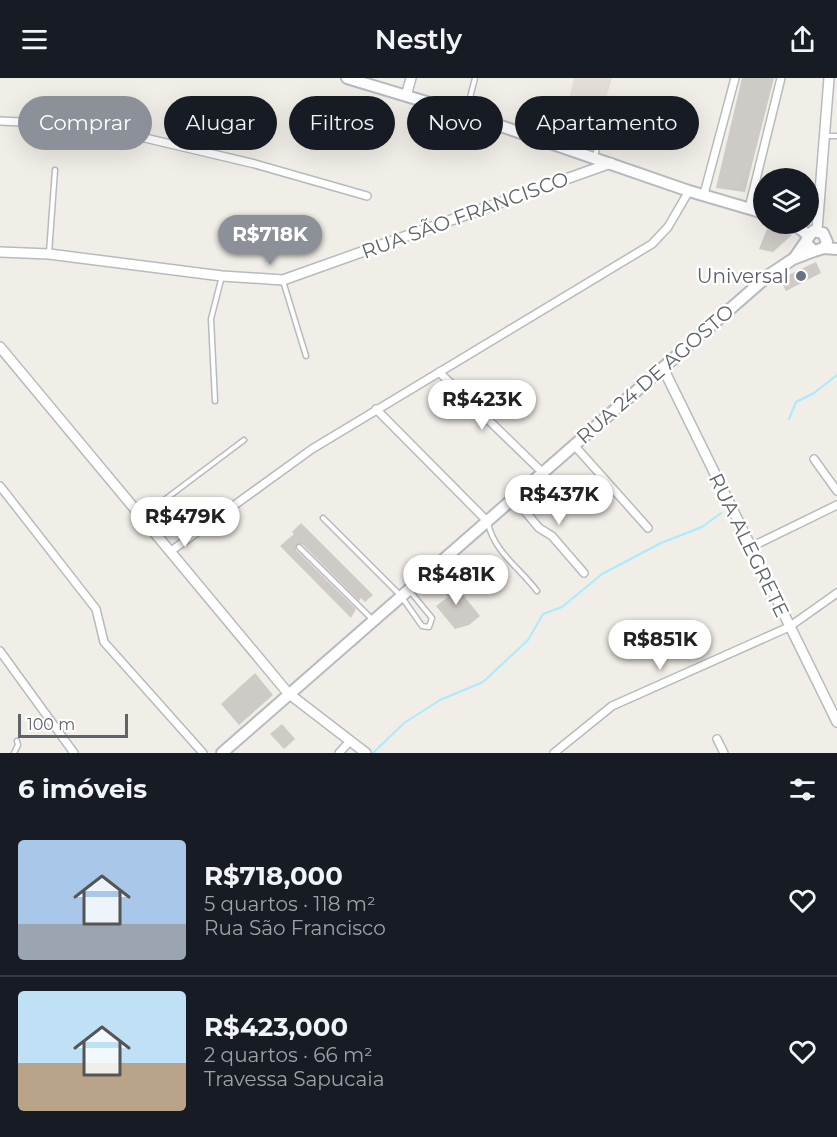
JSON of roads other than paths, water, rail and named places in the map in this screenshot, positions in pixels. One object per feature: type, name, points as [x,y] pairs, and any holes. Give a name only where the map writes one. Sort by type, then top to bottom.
[{"type":"main road","points":[[347,78],[406,96]]},
{"type":"main road","points":[[503,127],[689,191],[753,209]]},
{"type":"main road","points":[[814,234],[837,235]]},
{"type":"main road","points":[[814,234],[827,239],[819,249],[807,244],[814,234]]},
{"type":"main road","name":"RUA 24 DE AGOSTO","points":[[793,259],[814,234]]},
{"type":"main road","name":"RUA 24 DE AGOSTO","points":[[222,753],[769,275],[793,259],[819,249],[837,249]]},
{"type":"street","points":[[406,96],[411,78]]},
{"type":"street","points":[[704,195],[735,78]]},
{"type":"street","points":[[749,208],[781,78]]},
{"type":"street","points":[[819,185],[829,78]]},
{"type":"street","points":[[0,121],[90,125],[255,164],[367,196]]},
{"type":"street","name":"RUA SÃO FRANCISCO","points":[[0,252],[49,254],[222,276],[283,280],[610,163]]},
{"type":"street","points":[[171,551],[278,471],[376,409],[652,244],[668,226],[689,191]]},
{"type":"street","points":[[0,347],[288,693],[366,753]]},
{"type":"street","name":"RUA ALEGRETE","points":[[663,368],[837,722]]},
{"type":"street","points":[[439,372],[542,472]]},
{"type":"street","points":[[376,409],[488,522]]},
{"type":"street","points":[[574,445],[648,528]]},
{"type":"street","points":[[814,459],[837,491]]},
{"type":"street","points":[[0,486],[96,609],[104,642],[203,753]]},
{"type":"street","points":[[514,498],[539,528],[552,536],[584,573]]},
{"type":"street","points":[[751,547],[837,505]]},
{"type":"street","points":[[554,753],[612,706],[789,627],[837,593]]},
{"type":"street","points":[[0,651],[74,753]]},
{"type":"street","points":[[827,701],[837,694]]},
{"type":"street","points":[[717,739],[724,753]]},
{"type":"street","points":[[339,753],[350,741]]},
{"type":"lane","points":[[470,96],[475,78]]},
{"type":"lane","points":[[824,136],[837,136]]},
{"type":"lane","points":[[594,158],[596,150]]},
{"type":"lane","points":[[49,254],[55,170]]},
{"type":"lane","points":[[215,401],[211,319],[222,276]]},
{"type":"lane","points":[[283,280],[306,356]]},
{"type":"lane","points":[[142,517],[244,440]]},
{"type":"lane","points":[[323,518],[405,593],[432,618],[429,627],[422,626],[405,593]]},
{"type":"lane","points":[[488,522],[490,535],[503,554],[526,576],[537,591]]},
{"type":"lane","points":[[299,547],[374,621]]},
{"type":"lane","points":[[14,753],[17,741]]},
{"type":"waterway","points":[[789,419],[796,402],[814,393],[837,375]]},
{"type":"waterway","points":[[373,753],[404,723],[440,700],[483,682],[528,640],[543,614],[562,607],[602,574],[661,543],[702,527],[721,513]]},
{"type":"place","name":"Universal","points":[[801,276]]}]
